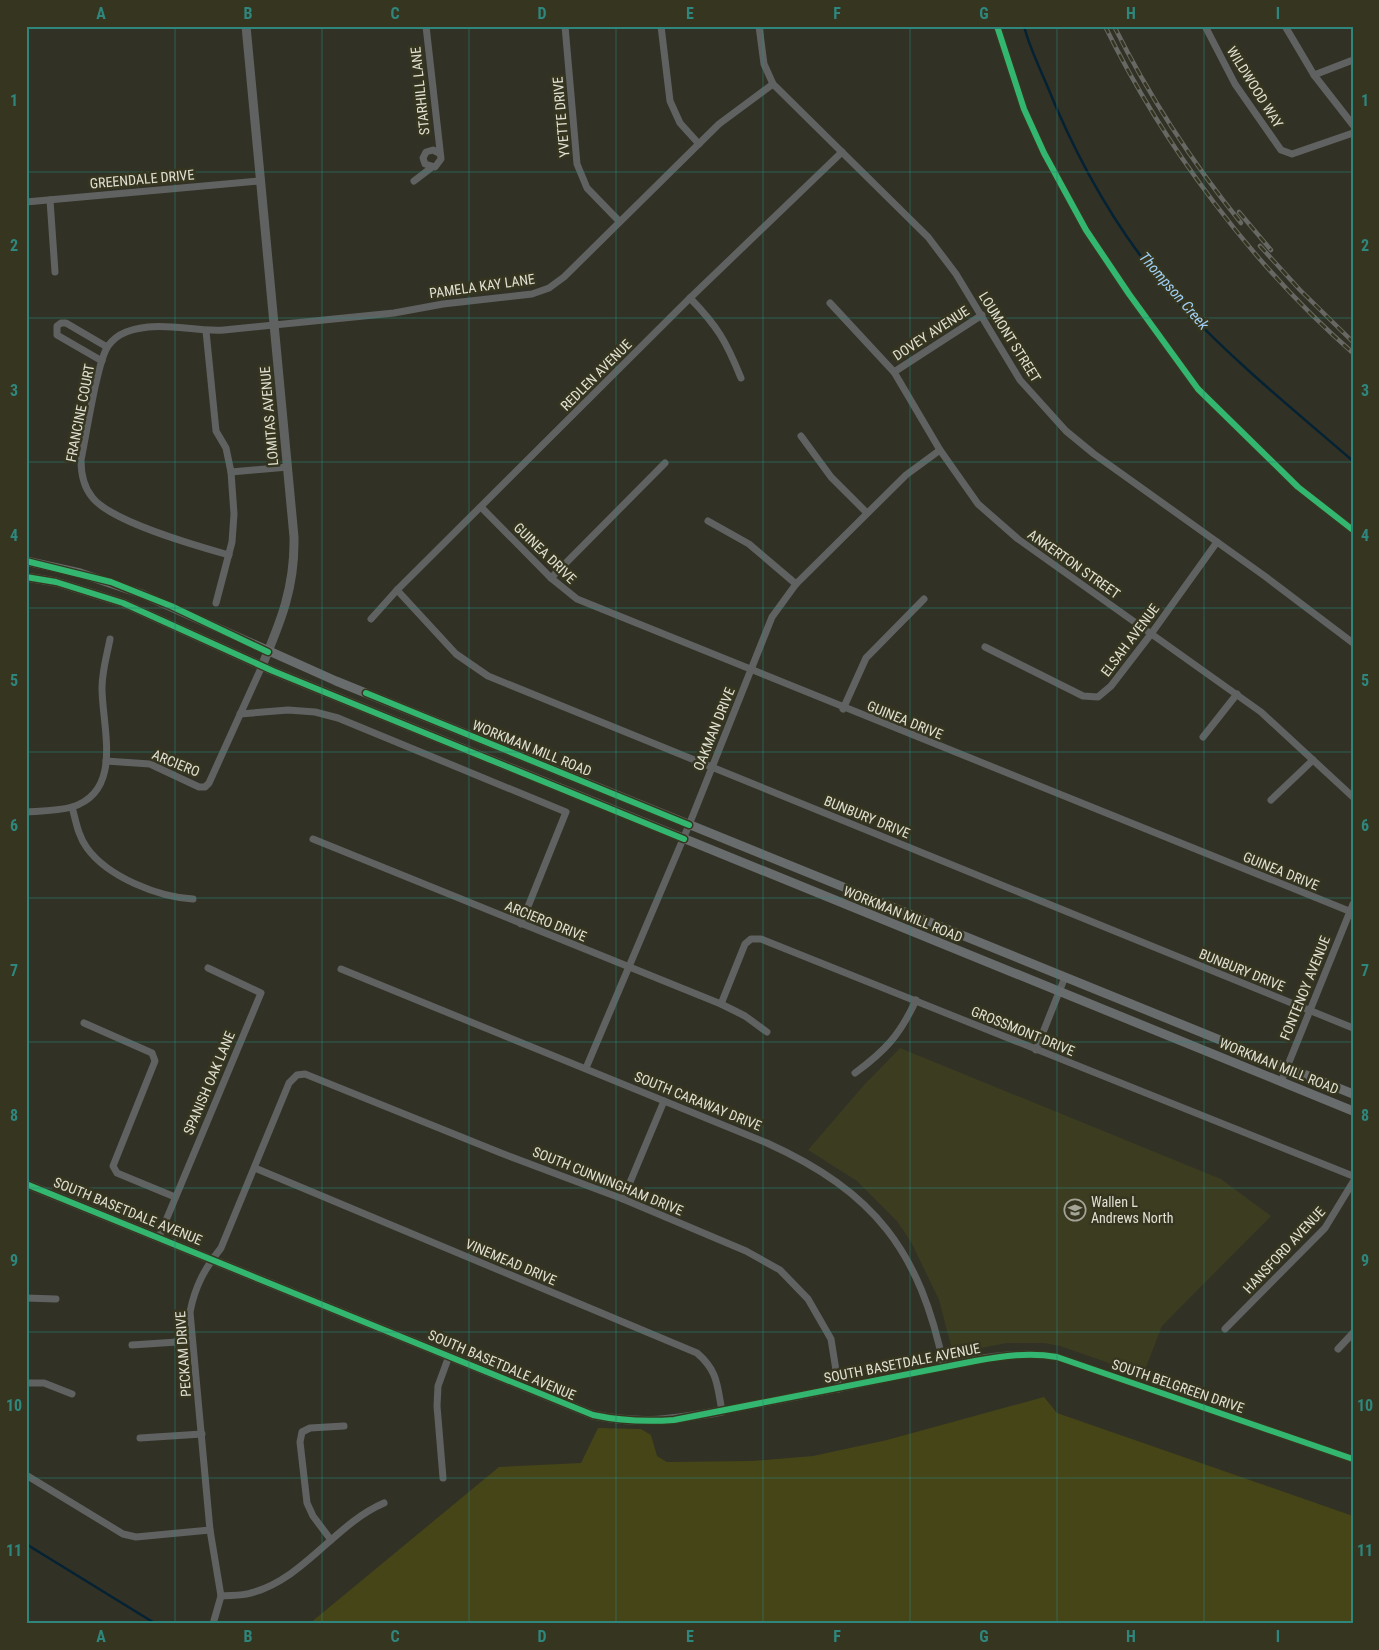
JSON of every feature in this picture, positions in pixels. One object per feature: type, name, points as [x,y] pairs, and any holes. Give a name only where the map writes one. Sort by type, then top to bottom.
[{"type":"main road","name":"WORKMAN MILL ROAD","points":[[26,561],[111,582],[171,606],[268,652],[1353,1094]]},
{"type":"main road","name":"WORKMAN MILL ROAD","points":[[26,577],[56,582],[123,603],[262,666],[1353,1111]]},
{"type":"street","name":"LOMITAS AVENUE","points":[[205,787],[209,783],[268,652],[289,599],[294,572],[294,537],[288,467],[246,26]]},
{"type":"street","name":"STARHILL LANE","points":[[414,181],[440,163],[426,26]]},
{"type":"street","name":"YVETTE DRIVE","points":[[566,26],[577,164],[588,188],[619,221]]},
{"type":"street","points":[[661,26],[670,101],[680,123],[699,144]]},
{"type":"street","name":"LOUMONT STREET","points":[[759,26],[764,64],[773,84],[928,237],[956,274],[1020,380],[1066,431],[1108,465],[1353,643]]},
{"type":"street","name":"WILDWOOD WAY","points":[[1205,26],[1234,84],[1282,150],[1292,154],[1353,133]]},
{"type":"street","points":[[1285,26],[1314,75],[1353,125]]},
{"type":"street","points":[[1314,75],[1353,60]]},
{"type":"street","name":"PAMELA KAY LANE","points":[[206,331],[394,313],[443,304],[532,294],[549,288],[564,277],[619,221],[737,109],[773,84]]},
{"type":"street","name":"STARHILL LANE","points":[[431,168],[425,164],[424,155],[429,150],[439,153]]},
{"type":"street","name":"REDLEN AVENUE","points":[[371,619],[397,590],[690,298],[842,152]]},
{"type":"street","name":"GREENDALE DRIVE","points":[[26,202],[260,181]]},
{"type":"street","points":[[50,200],[55,272]]},
{"type":"street","points":[[690,298],[714,322],[726,340],[741,378]]},
{"type":"street","name":"ANKERTON STREET","points":[[830,303],[894,372],[940,450],[978,504],[1018,539],[1261,712],[1353,797]]},
{"type":"street","name":"DOVEY AVENUE","points":[[894,372],[982,316]]},
{"type":"street","points":[[102,361],[57,335],[57,326],[61,323],[66,323],[107,347],[122,333],[149,327],[206,331],[216,430],[226,448],[231,472],[235,526],[216,603]]},
{"type":"street","name":"FRANCINE COURT","points":[[107,347],[102,361],[81,460],[82,473],[91,495],[103,507],[167,537],[229,555]]},
{"type":"street","points":[[801,436],[831,477],[867,513]]},
{"type":"street","name":"OAKMAN DRIVE","points":[[586,1068],[628,966],[684,839],[772,617],[796,584],[867,513],[906,475],[940,450]]},
{"type":"street","points":[[551,578],[665,463]]},
{"type":"street","points":[[231,472],[288,467]]},
{"type":"street","name":"GUINEA DRIVE","points":[[481,508],[551,578],[577,599],[843,709],[1348,911]]},
{"type":"street","points":[[708,521],[749,544],[796,584]]},
{"type":"street","name":"ELSAH AVENUE","points":[[985,647],[1082,696],[1098,697],[1112,686],[1216,542]]},
{"type":"street","name":"BUNBURY DRIVE","points":[[397,590],[456,654],[488,676],[1353,1028]]},
{"type":"street","points":[[843,709],[866,658],[924,599]]},
{"type":"street","points":[[26,812],[72,807],[84,801],[101,784],[106,761],[102,688],[110,639]]},
{"type":"street","points":[[1203,737],[1237,694]]},
{"type":"street","points":[[240,714],[288,710],[315,712],[338,718],[566,812],[521,924]]},
{"type":"street","points":[[1271,800],[1313,760]]},
{"type":"street","name":"ARCIERO","points":[[106,761],[150,764],[200,787],[205,787]]},
{"type":"street","points":[[72,807],[86,846],[111,871],[174,898],[193,899]]},
{"type":"street","name":"ARCIERO DRIVE","points":[[313,839],[721,1004],[745,1016],[768,1032]]},
{"type":"street","name":"FONTENOY AVENUE","points":[[1281,1082],[1348,911],[1353,904]]},
{"type":"street","name":"GROSSMONT DRIVE","points":[[721,1004],[745,944],[752,940],[761,939],[1353,1176]]},
{"type":"street","name":"SPANISH OAK LANE","points":[[159,1237],[261,992],[208,968]]},
{"type":"street","name":"SOUTH CARAWAY DRIVE","points":[[341,969],[794,1155],[832,1177],[868,1207],[900,1248],[915,1276],[933,1322],[944,1367]]},
{"type":"street","points":[[1036,1050],[1065,977]]},
{"type":"street","points":[[855,1074],[892,1042],[904,1025],[916,1000]]},
{"type":"street","points":[[84,1023],[152,1053],[155,1061],[113,1166],[117,1173],[175,1197]]},
{"type":"street","name":"SOUTH CUNNINGHAM DRIVE","points":[[297,1075],[306,1074],[622,1199],[746,1251],[780,1270],[808,1299],[831,1339],[839,1389]]},
{"type":"street","name":"PECKAM DRIVE","points":[[214,1624],[221,1596],[210,1530],[190,1312],[193,1296],[204,1269],[221,1248],[289,1083],[297,1075]]},
{"type":"street","points":[[622,1199],[664,1101]]},
{"type":"street","name":"VINEMEAD DRIVE","points":[[255,1168],[697,1353],[710,1365],[717,1381],[722,1411]]},
{"type":"street","name":"HANSFORD AVENUE","points":[[1225,1329],[1325,1228],[1353,1182]]},
{"type":"street","name":"SOUTH BASETDALE AVENUE","points":[[26,1184],[592,1415],[621,1421],[674,1420],[992,1358]]},
{"type":"street","points":[[26,1298],[56,1299]]},
{"type":"street","points":[[1338,1349],[1353,1333]]},
{"type":"street","points":[[132,1345],[192,1341]]},
{"type":"street","name":"SOUTH BELGREEN DRIVE","points":[[992,1358],[1024,1353],[1057,1357],[1353,1459]]},
{"type":"street","points":[[443,1478],[437,1406],[438,1386],[449,1356]]},
{"type":"street","points":[[26,1383],[44,1383],[72,1394]]},
{"type":"street","points":[[330,1540],[313,1516],[307,1502],[300,1442],[302,1432],[310,1428],[344,1426]]},
{"type":"street","points":[[140,1438],[202,1434]]},
{"type":"street","points":[[26,1475],[122,1534],[136,1537],[210,1530]]},
{"type":"street","points":[[221,1596],[251,1594],[286,1578],[368,1510],[384,1504]]},
{"type":"shaded area","name":"Wallen L Andrews North","points":[[900,1048],[1221,1179],[1271,1216],[1162,1326],[1143,1375],[1060,1346],[1044,1343],[1007,1343],[956,1353],[952,1350],[939,1300],[911,1242],[897,1221],[857,1181],[808,1150],[864,1085]]},
{"type":"shaded area","points":[[1044,1397],[1057,1413],[1353,1516],[1353,1624],[309,1624],[499,1467],[581,1463],[598,1428],[641,1429],[651,1435],[657,1456],[667,1462],[752,1461],[813,1456],[887,1440]]},
{"type":"waterway","name":"Thompson Creek","points":[[1024,26],[1028,41],[1073,144],[1104,202],[1141,257],[1184,308],[1224,348],[1353,461]]},
{"type":"waterway","points":[[26,1544],[156,1624]]},
{"type":"railway","points":[[1105,26],[1128,71],[1154,115],[1213,202],[1280,282],[1353,353]]},
{"type":"railway","points":[[1114,26],[1127,52],[1172,128],[1205,176],[1241,223]]},
{"type":"railway","points":[[1239,212],[1271,250]]},
{"type":"railway","points":[[1260,246],[1300,290],[1353,342]]},
{"type":"cycle path","points":[[997,26],[1024,109],[1044,153],[1086,230],[1129,294],[1198,389],[1298,487],[1353,530]]},
{"type":"cycle path","points":[[26,561],[111,582],[171,606],[268,652]]},
{"type":"cycle path","points":[[26,577],[56,582],[123,603],[273,671],[684,839]]},
{"type":"cycle path","points":[[366,693],[689,825]]},
{"type":"cycle path","points":[[26,1184],[593,1415],[614,1419],[674,1420],[975,1361],[1006,1356],[1036,1355],[1057,1357],[1353,1459]]},
{"type":"place","name":"Wallen L Andrews North","points":[[1075,1210]]}]
